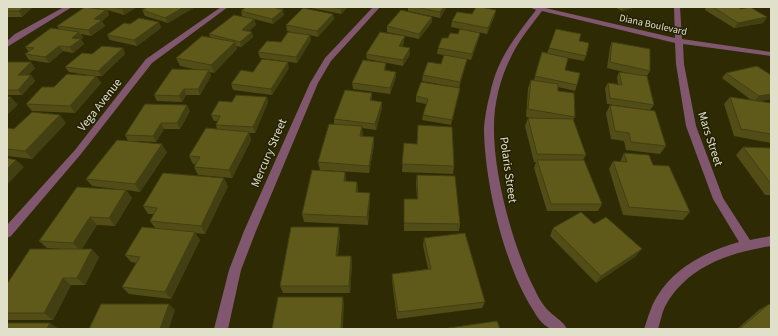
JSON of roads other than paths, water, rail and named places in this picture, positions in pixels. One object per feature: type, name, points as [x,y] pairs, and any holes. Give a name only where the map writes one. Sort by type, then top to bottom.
[{"type":"street","points":[[7,45],[18,36],[69,7]]},
{"type":"street","name":"Vega Avenue","points":[[7,233],[78,152],[149,61],[225,7]]},
{"type":"street","name":"Mercury Street","points":[[221,329],[235,270],[314,83],[328,60],[377,7]]},
{"type":"street","name":"Mars Street","points":[[677,7],[680,64],[691,126],[718,200],[746,244]]},
{"type":"street","name":"Diana Boulevard","points":[[536,8],[678,41],[771,54]]},
{"type":"street","name":"Polaris Street","points":[[536,8],[507,55],[494,92],[489,126],[493,167],[502,220],[525,286],[550,324],[560,329]]},
{"type":"street","points":[[651,329],[664,296],[683,273],[700,262],[746,244],[771,241]]}]
